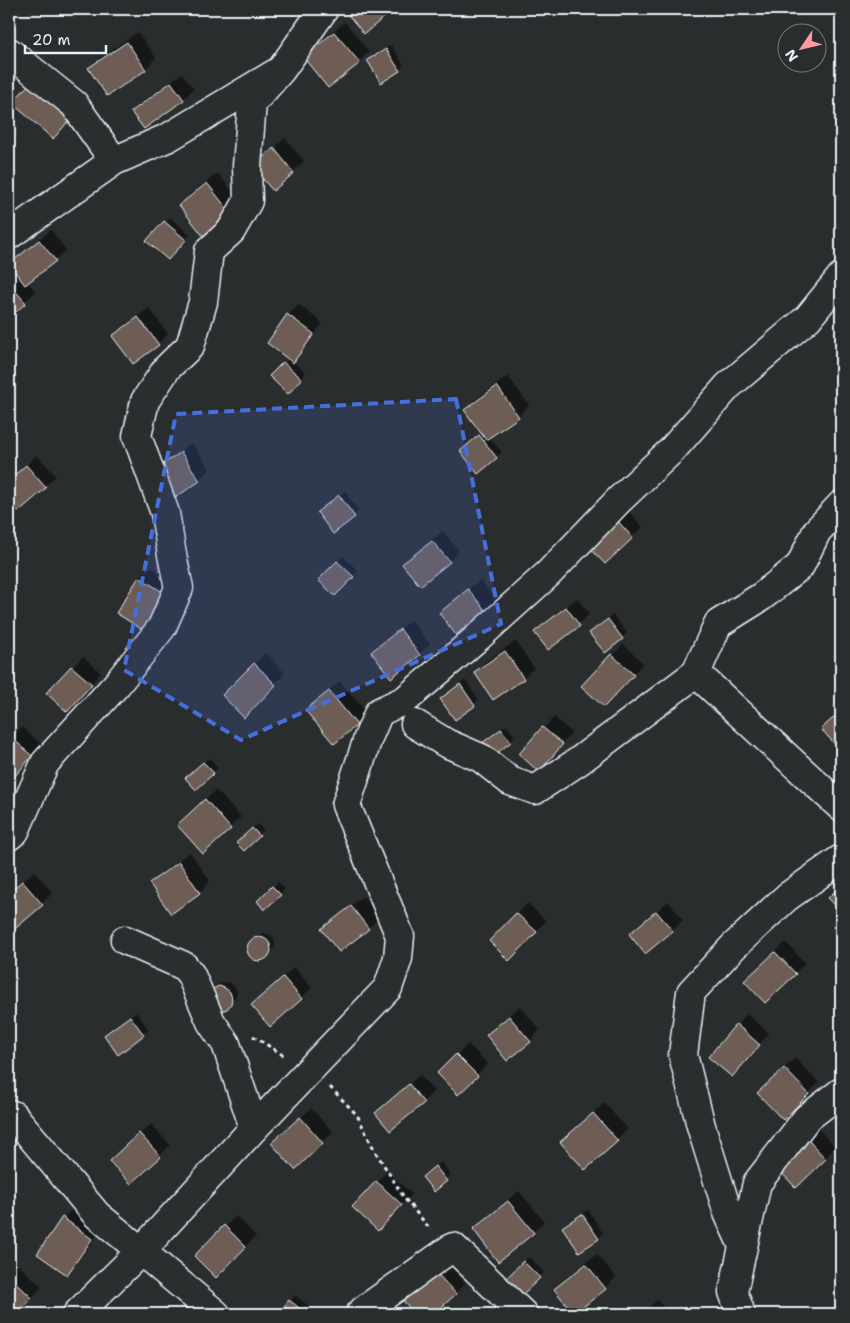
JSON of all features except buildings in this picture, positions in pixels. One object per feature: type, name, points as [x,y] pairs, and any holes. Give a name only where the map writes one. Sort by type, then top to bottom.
[{"type":"street","points":[[9,836],[15,831],[46,763],[117,684],[162,627],[179,588],[165,512],[137,436],[145,401],[167,368],[190,346],[203,302],[209,251],[231,231],[248,201],[247,166],[252,103],[281,70],[324,9]]},
{"type":"street","points":[[9,52],[74,104],[114,161]]},
{"type":"street","points":[[9,234],[114,161],[169,137],[281,70]]},
{"type":"street","points":[[77,1314],[141,1251],[254,1128],[388,988],[398,958],[400,936],[346,805],[368,738],[379,712],[405,700],[548,574],[619,500],[672,450],[728,386],[808,318],[841,277]]},
{"type":"street","points":[[415,724],[446,743],[481,758],[510,781],[535,790],[579,761],[696,673],[718,624],[761,597],[800,566],[817,531],[841,506]]},
{"type":"street","points":[[696,673],[841,807]]},
{"type":"street","points":[[744,1246],[728,1213],[701,1126],[683,1055],[691,992],[733,947],[787,897],[841,859]]},
{"type":"street","points":[[125,940],[184,966],[192,975],[211,1022],[226,1044],[254,1128]]},
{"type":"street","points":[[741,1314],[733,1292],[757,1183],[807,1118],[841,1092]]},
{"type":"street","points":[[9,1114],[13,1115],[97,1216],[216,1314]]},
{"type":"street","points":[[360,1314],[454,1247],[523,1314]]},
{"type":"path","points":[[252,1034],[329,1086],[357,1115],[375,1151],[405,1199],[430,1230],[454,1247]]},
{"type":"highlighted area","points":[[456,399],[501,624],[241,740],[124,670],[176,414]]}]
